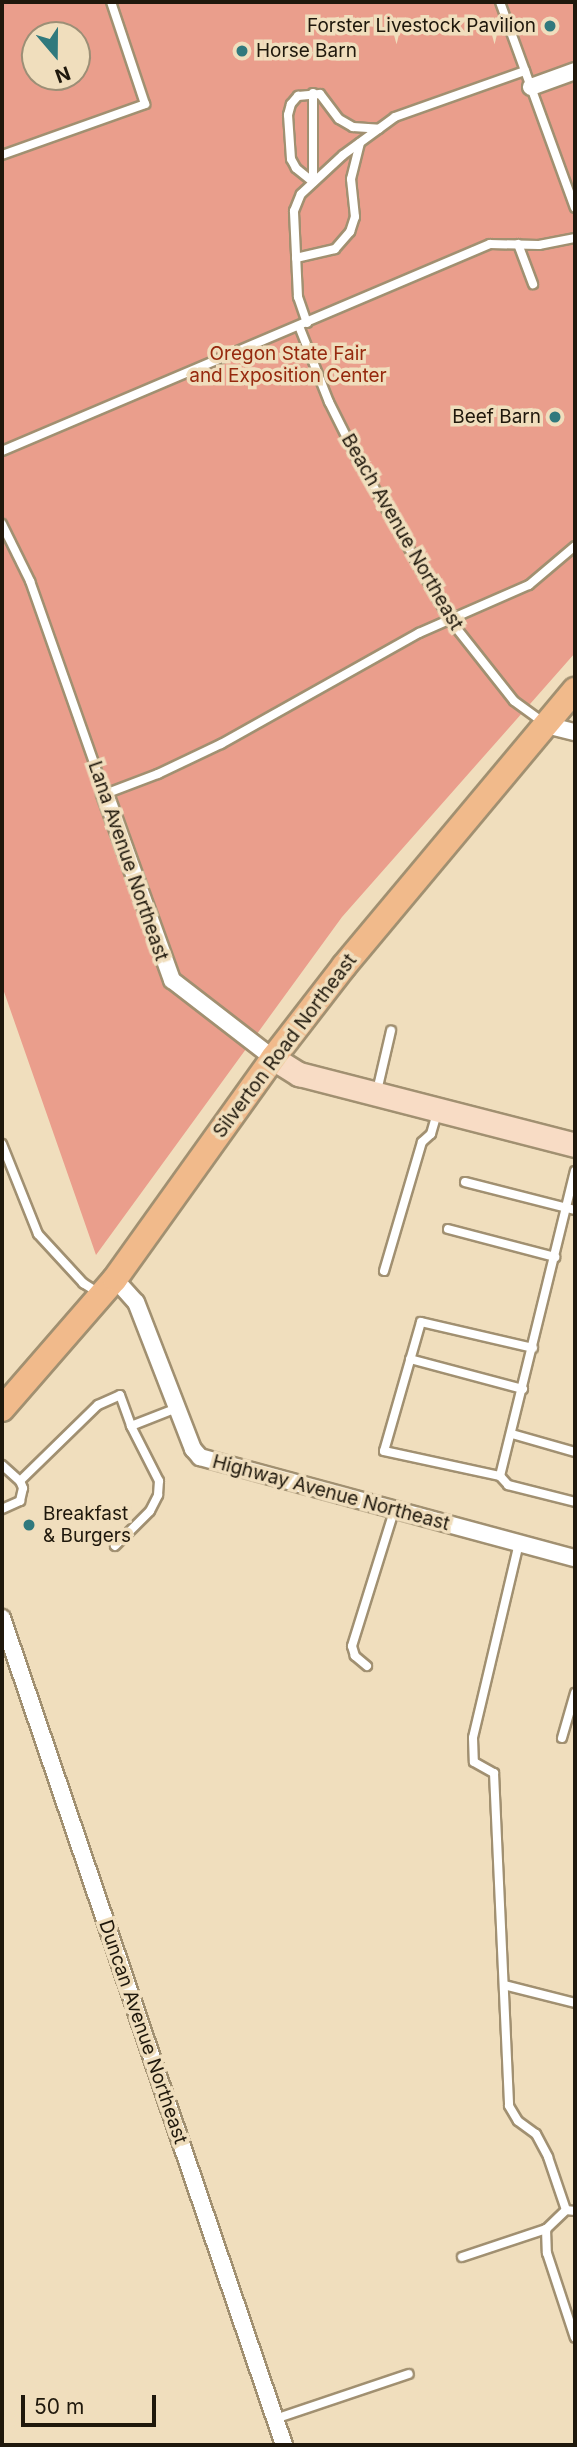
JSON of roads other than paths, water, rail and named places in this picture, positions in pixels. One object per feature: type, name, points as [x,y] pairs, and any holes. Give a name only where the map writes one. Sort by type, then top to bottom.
[{"type":"main road","name":"Silverton Road Northeast","points":[[2,1409],[108,1287],[273,1058],[344,966],[575,690]]},
{"type":"street","points":[[531,87],[575,71]]},
{"type":"street","name":"Beach Avenue Northeast","points":[[547,725],[575,732]]},
{"type":"street","name":"Lana Avenue Northeast","points":[[105,794],[172,981],[273,1058],[299,1074],[575,1145]]},
{"type":"street","name":"Highway Avenue Northeast","points":[[108,1287],[136,1302],[193,1449],[209,1462],[575,1558]]},
{"type":"street","name":"Duncan Avenue Northeast","points":[[2,1618],[284,2445]]},
{"type":"lane","points":[[2,155],[145,104],[111,2]]},
{"type":"lane","points":[[500,2],[575,208]]},
{"type":"lane","name":"Beach Avenue Northeast","points":[[525,71],[396,117],[360,142],[301,194],[294,211],[298,297],[303,324],[329,402],[356,456],[450,620],[514,701],[547,725]]},
{"type":"lane","points":[[313,93],[313,183]]},
{"type":"lane","points":[[313,183],[296,168],[291,159],[288,115],[291,104],[298,96],[320,94],[339,119],[353,127],[379,129]]},
{"type":"lane","points":[[296,258],[335,249],[351,232],[355,217],[351,179],[360,142]]},
{"type":"lane","points":[[2,451],[490,244],[539,245],[575,238]]},
{"type":"lane","points":[[518,244],[533,284]]},
{"type":"lane","name":"Lana Avenue Northeast","points":[[2,524],[30,581],[105,794]]},
{"type":"lane","points":[[105,794],[158,774],[221,744],[419,633],[529,584],[575,546]]},
{"type":"lane","points":[[376,1094],[391,1031]]},
{"type":"lane","points":[[384,1270],[422,1142],[431,1134],[438,1110]]},
{"type":"lane","points":[[2,1144],[38,1234],[83,1283],[108,1287]]},
{"type":"lane","points":[[500,1476],[555,1257],[571,1209],[575,1171]]},
{"type":"lane","points":[[465,1182],[571,1209]]},
{"type":"lane","points":[[448,1229],[555,1257]]},
{"type":"lane","points":[[533,1349],[421,1322],[384,1451],[500,1476],[508,1485],[575,1502]]},
{"type":"lane","points":[[410,1359],[523,1389]]},
{"type":"lane","points":[[20,1481],[98,1405],[120,1395],[131,1426],[159,1481],[158,1495],[150,1511],[115,1546]]},
{"type":"lane","points":[[131,1426],[177,1408]]},
{"type":"lane","points":[[512,1434],[575,1452]]},
{"type":"lane","points":[[2,1465],[20,1481],[23,1488],[20,1501],[2,1509]]},
{"type":"lane","points":[[367,1666],[355,1656],[354,1639],[394,1511]]},
{"type":"lane","points":[[463,2257],[546,2229],[571,2210],[536,2134],[518,2121],[509,2106],[494,1773],[474,1762],[473,1738],[519,1543]]},
{"type":"lane","points":[[562,1738],[575,1693]]},
{"type":"lane","points":[[504,1985],[575,2003]]},
{"type":"lane","points":[[546,2229],[547,2253],[575,2338]]},
{"type":"lane","points":[[275,2419],[409,2374]]},
{"type":"place","name":"Forster Livestock Pavilion","points":[[550,26]]},
{"type":"place","name":"Horse Barn","points":[[242,51]]},
{"type":"place","name":"Beef Barn","points":[[555,417]]},
{"type":"place","name":"Breakfast & Burgers","points":[[29,1525]]},
{"type":"park label","name":"Oregon State Fair and Exposition Center","points":[[288,365]]}]
